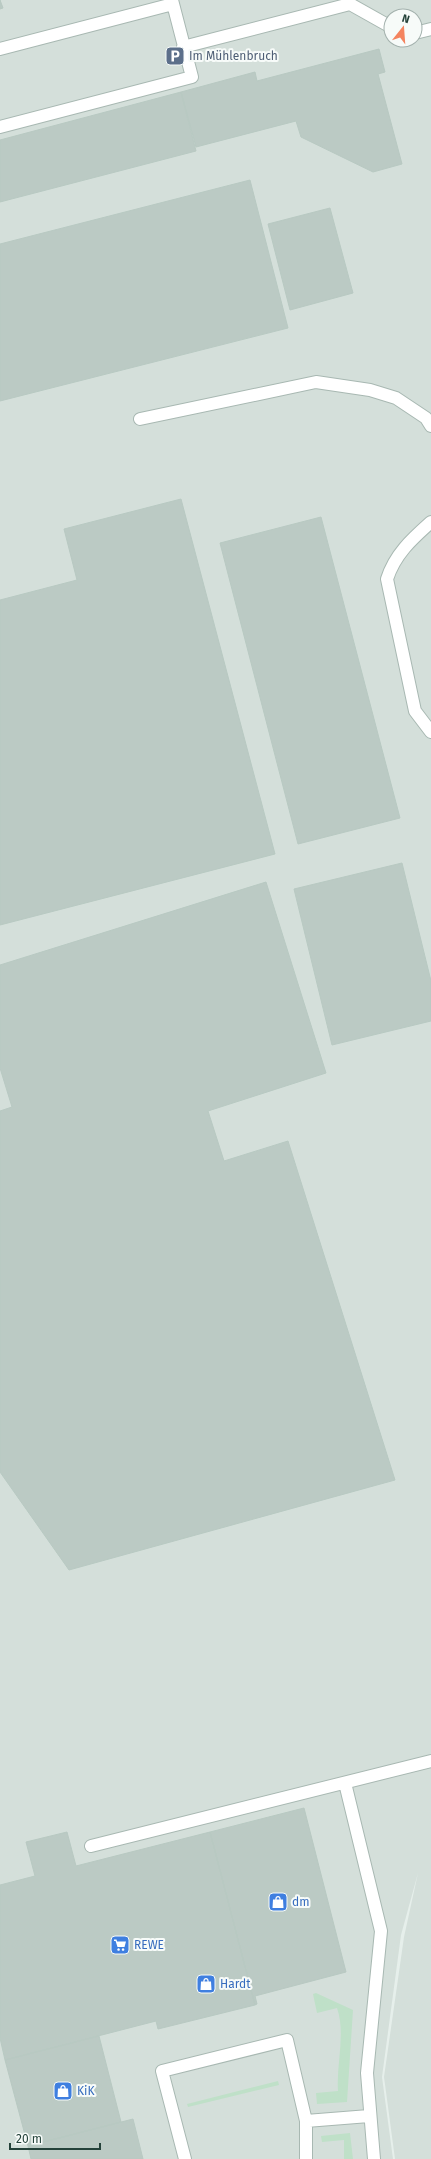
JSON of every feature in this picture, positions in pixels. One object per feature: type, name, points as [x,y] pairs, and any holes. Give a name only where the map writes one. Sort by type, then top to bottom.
[{"type":"lane","points":[[0,49],[173,2],[183,47],[192,77],[0,128]]},
{"type":"lane","points":[[183,47],[350,4],[383,23]]},
{"type":"lane","points":[[140,419],[316,382],[370,390],[396,398],[426,418],[431,426]]},
{"type":"lane","points":[[431,522],[414,537],[392,563],[387,579],[415,711],[431,732]]},
{"type":"lane","points":[[91,1846],[431,1761]]},
{"type":"lane","points":[[345,1783],[381,1931],[367,2074],[369,2116],[374,2159]]},
{"type":"lane","points":[[184,2159],[162,2071],[287,2040],[306,2122],[306,2159]]},
{"type":"lane","points":[[306,2122],[369,2116]]},
{"type":"shaded area","points":[[0,0],[431,0],[431,2159],[395,2159],[384,2077],[404,1937],[418,1873],[401,1935],[382,2077],[393,2159],[0,2159]]},
{"type":"green space","points":[[316,1993],[353,2010],[347,2102],[317,2104],[316,2093],[338,2091],[341,2028],[337,2008],[317,2013],[313,1994]]},
{"type":"green space","points":[[278,2081],[279,2085],[188,2107],[187,2104]]},
{"type":"green space","points":[[350,2133],[353,2159],[344,2159],[344,2140],[322,2142],[321,2136]]},
{"type":"building","points":[[0,0],[3,8],[0,9]]},
{"type":"building","points":[[379,49],[385,72],[378,74],[402,164],[373,172],[301,137],[296,121],[196,147],[181,92],[255,72],[257,81]]},
{"type":"building","points":[[181,92],[196,151],[0,202],[0,140]]},
{"type":"building","points":[[250,180],[288,328],[0,401],[0,244]]},
{"type":"building","points":[[330,208],[353,293],[290,310],[268,224]]},
{"type":"building","points":[[181,499],[275,854],[0,925],[0,600],[77,580],[64,529]]},
{"type":"building","points":[[321,517],[400,818],[298,844],[220,543]]},
{"type":"building","points":[[402,863],[431,981],[431,1021],[332,1045],[294,889]]},
{"type":"building","points":[[266,882],[326,1073],[208,1111],[224,1161],[288,1141],[395,1480],[69,1570],[0,1472],[0,1111],[12,1107],[0,1068],[0,965]]},
{"type":"building","name":"dm","points":[[304,1808],[346,1972],[255,1996],[257,2004],[255,2005],[210,1832]]},
{"type":"building","name":"REWE","points":[[67,1832],[76,1866],[210,1832],[255,2005],[158,2029],[156,2021],[5,2060],[0,2038],[0,1885],[35,1876],[26,1842]]},
{"type":"building","name":"KiK","points":[[99,2036],[121,2122],[28,2146],[5,2060]]},
{"type":"building","points":[[133,2119],[143,2159],[31,2159],[28,2146]]},
{"type":"place","name":"Im Mühlenbruch","points":[[175,56]]},
{"type":"place","name":"dm","points":[[278,1902]]},
{"type":"place","name":"REWE","points":[[120,1945]]},
{"type":"place","name":"Hardt","points":[[206,1984]]},
{"type":"place","name":"KiK","points":[[63,2091]]}]
